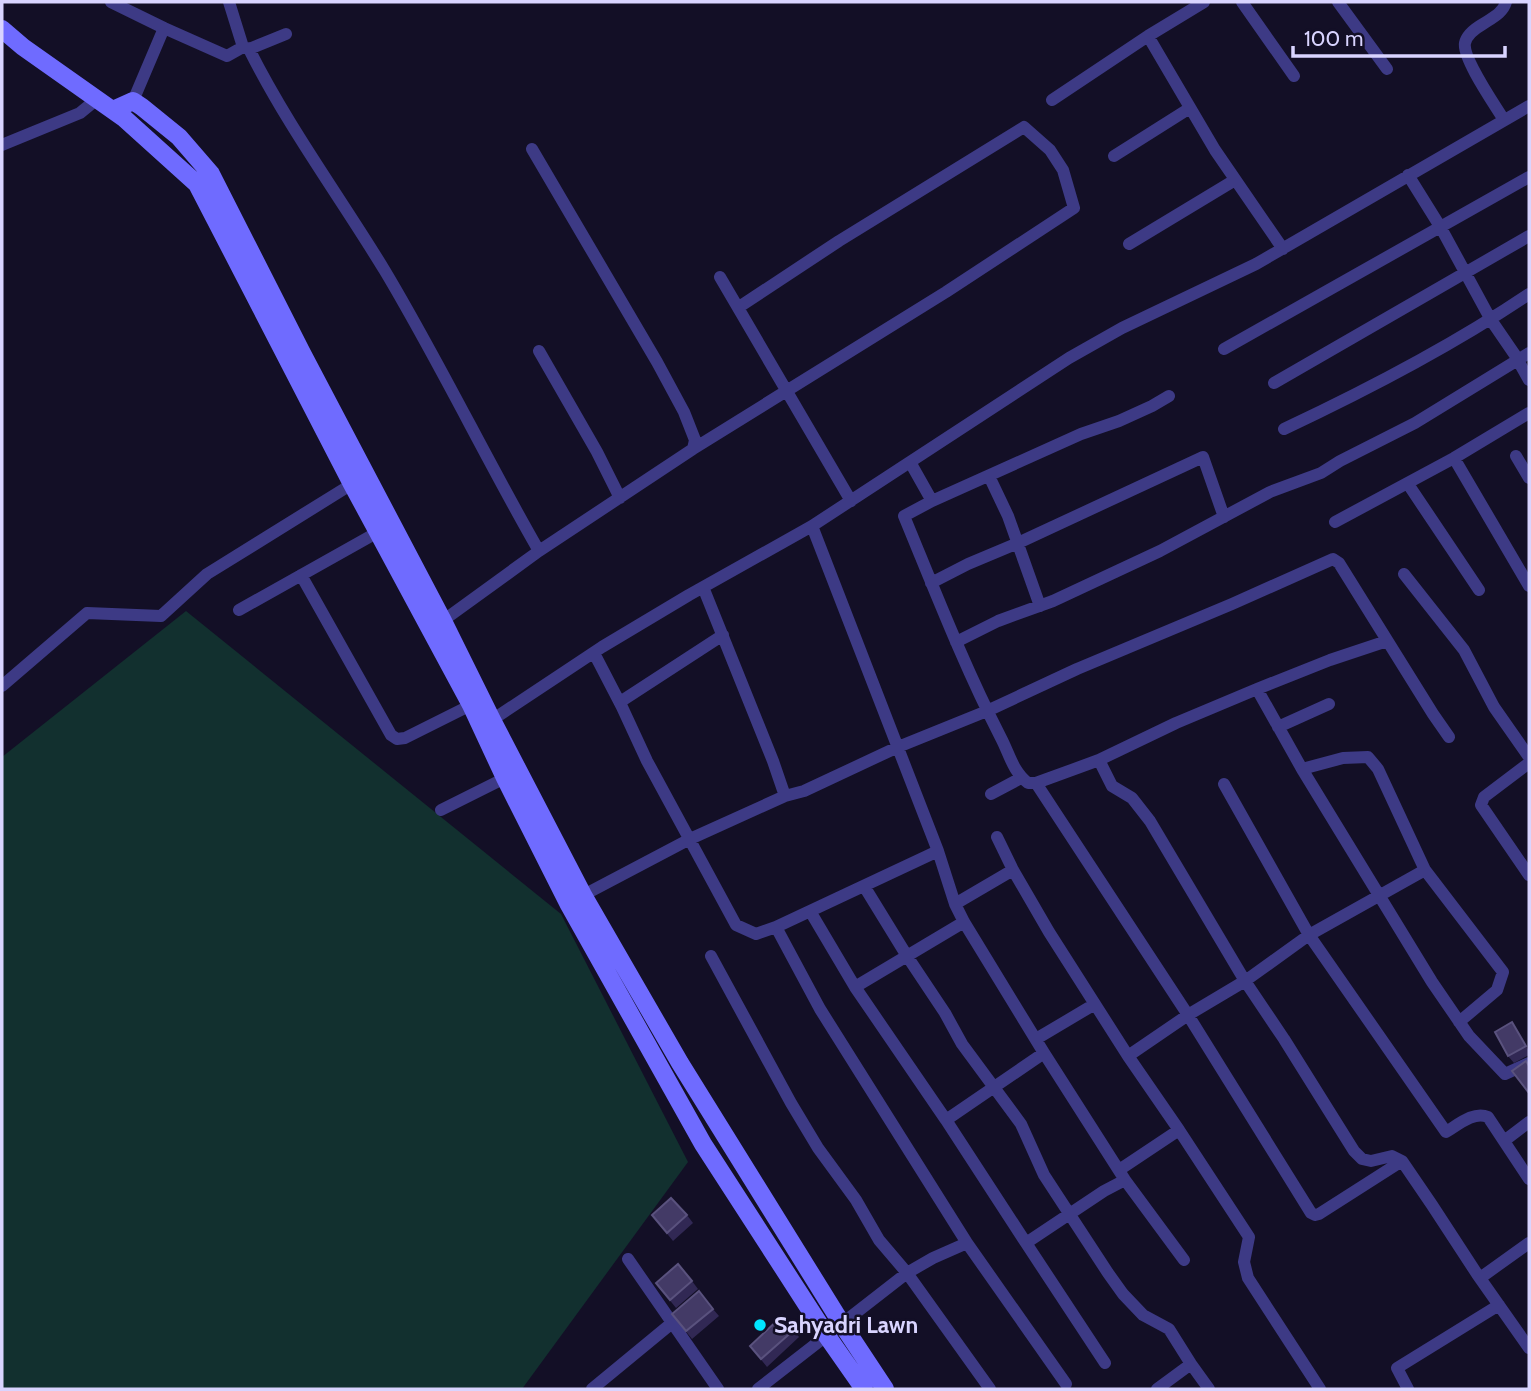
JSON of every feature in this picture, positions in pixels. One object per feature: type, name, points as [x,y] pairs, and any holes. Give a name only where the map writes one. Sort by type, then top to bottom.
[{"type":"street","points":[[111,2],[227,56],[286,34]]},
{"type":"street","points":[[229,2],[246,48],[385,272],[539,551]]},
{"type":"street","points":[[1052,100],[1204,2]]},
{"type":"street","points":[[1242,2],[1294,76]]},
{"type":"street","points":[[1338,2],[1387,69]]},
{"type":"street","points":[[1504,120],[1468,61],[1464,47],[1465,40],[1472,32],[1499,13],[1506,2]]},
{"type":"street","points":[[113,110],[133,101],[164,28]]},
{"type":"street","points":[[2,29],[23,47],[125,119],[197,184],[378,532],[437,625],[471,705],[487,723],[505,778],[575,899],[885,1389]]},
{"type":"street","points":[[1148,36],[1235,180],[1283,249]]},
{"type":"street","points":[[2,145],[80,113],[97,99]]},
{"type":"street","points":[[133,101],[179,137],[211,174],[575,899],[703,1144],[864,1389]]},
{"type":"street","points":[[487,723],[594,653],[703,587],[812,526],[1069,358],[1122,328],[1207,289],[1283,249],[1529,106]]},
{"type":"street","points":[[1114,156],[1190,108]]},
{"type":"street","points":[[437,625],[539,551],[693,449],[946,292],[1074,208],[1062,170],[1050,150],[1024,127],[839,241],[739,307]]},
{"type":"street","points":[[532,149],[679,402],[695,440],[693,449]]},
{"type":"street","points":[[1408,175],[1441,228],[1491,320],[1529,380]]},
{"type":"street","points":[[1224,349],[1529,177]]},
{"type":"street","points":[[1129,244],[1235,180]]},
{"type":"street","points":[[1274,383],[1529,236]]},
{"type":"street","points":[[720,277],[851,501]]},
{"type":"street","points":[[1284,429],[1352,397],[1491,320],[1529,294]]},
{"type":"street","points":[[539,351],[620,498]]},
{"type":"street","points":[[956,642],[1160,551],[1270,492],[1321,474],[1340,461],[1416,423],[1529,353]]},
{"type":"street","points":[[1169,396],[1152,407],[1081,435],[904,516],[956,642],[1021,778],[1028,783],[1036,783],[1099,760],[1256,689],[1387,641]]},
{"type":"street","points":[[1335,522],[1408,484],[1529,413]]},
{"type":"street","points":[[1516,456],[1529,478]]},
{"type":"street","points":[[931,583],[1203,457],[1224,517]]},
{"type":"street","points":[[1454,458],[1529,586]]},
{"type":"street","points":[[910,462],[932,501]]},
{"type":"street","points":[[989,476],[1018,543],[1040,606]]},
{"type":"street","points":[[2,686],[87,613],[161,617],[207,573],[352,484]]},
{"type":"street","points":[[1408,484],[1479,590]]},
{"type":"street","points":[[812,526],[964,922],[1122,1175],[1184,1260]]},
{"type":"street","points":[[239,610],[378,532]]},
{"type":"street","points":[[575,899],[690,839],[785,796],[804,791],[898,747],[987,711],[1077,668],[1333,559],[1339,564],[1450,737]]},
{"type":"street","points":[[1404,574],[1464,650],[1494,707],[1529,757]]},
{"type":"street","points":[[301,576],[391,735],[397,739],[405,738],[471,705]]},
{"type":"street","points":[[703,587],[785,796]]},
{"type":"street","points":[[620,702],[723,635]]},
{"type":"street","points":[[594,653],[647,761],[736,925],[756,934],[776,927],[938,851]]},
{"type":"street","points":[[1256,689],[1378,896],[1469,1036],[1505,1074],[1529,1063]]},
{"type":"street","points":[[1278,727],[1329,704]]},
{"type":"street","points":[[1302,769],[1343,758],[1368,757],[1378,769],[1424,870],[1503,972],[1497,990],[1459,1022]]},
{"type":"street","points":[[1099,760],[1112,786],[1132,798],[1150,821],[1245,981],[1354,1151],[1362,1159],[1371,1161],[1392,1156],[1402,1161],[1499,1305],[1525,1332],[1529,1348]]},
{"type":"street","points":[[1529,763],[1484,797],[1481,805],[1529,875]]},
{"type":"street","points":[[441,810],[505,778]]},
{"type":"street","points":[[991,794],[1021,778]]},
{"type":"street","points":[[1036,783],[1188,1015],[1311,1213],[1319,1214],[1402,1161]]},
{"type":"street","points":[[1224,784],[1310,935],[1446,1132],[1473,1116],[1481,1114],[1488,1117],[1529,1179]]},
{"type":"street","points":[[997,837],[1049,932],[1249,1237],[1244,1262],[1248,1278],[1320,1389]]},
{"type":"street","points":[[956,904],[1013,870]]},
{"type":"street","points":[[1128,1056],[1188,1015],[1245,981],[1310,935],[1424,870]]},
{"type":"street","points":[[864,886],[962,1044],[1021,1124],[1044,1175],[1123,1294],[1143,1315],[1169,1329],[1209,1389]]},
{"type":"street","points":[[810,911],[855,988],[946,1120],[1105,1363]]},
{"type":"street","points":[[855,988],[964,922]]},
{"type":"street","points":[[776,927],[820,1009],[968,1242],[1066,1384]]},
{"type":"street","points":[[711,956],[811,1137],[856,1200],[878,1240],[907,1273],[990,1389]]},
{"type":"street","points":[[1036,1039],[1095,1004]]},
{"type":"street","points":[[946,1120],[1044,1052]]},
{"type":"street","points":[[1504,1141],[1529,1122]]},
{"type":"street","points":[[1026,1243],[1104,1191],[1179,1130]]},
{"type":"street","points":[[758,1389],[907,1273],[968,1242]]},
{"type":"street","points":[[1480,1278],[1529,1243]]},
{"type":"street","points":[[628,1259],[718,1389]]},
{"type":"street","points":[[1408,1389],[1397,1368],[1499,1305]]},
{"type":"street","points":[[592,1389],[672,1323]]},
{"type":"street","points":[[1157,1389],[1191,1364]]},
{"type":"green space","points":[[186,611],[561,914],[688,1162],[522,1389],[2,1389],[2,757]]},
{"type":"building","points":[[1512,1022],[1526,1046],[1508,1056],[1495,1032]]},
{"type":"building","points":[[1526,1061],[1529,1066],[1529,1093],[1512,1071]]},
{"type":"building","points":[[671,1198],[687,1215],[667,1233],[652,1215]]},
{"type":"building","points":[[678,1264],[692,1281],[670,1300],[656,1283]]},
{"type":"building","points":[[699,1291],[713,1309],[686,1331],[672,1314]]},
{"type":"building","points":[[782,1316],[794,1330],[761,1359],[750,1346]]},
{"type":"place","name":"Sahyadri Lawn","points":[[760,1325]]}]
